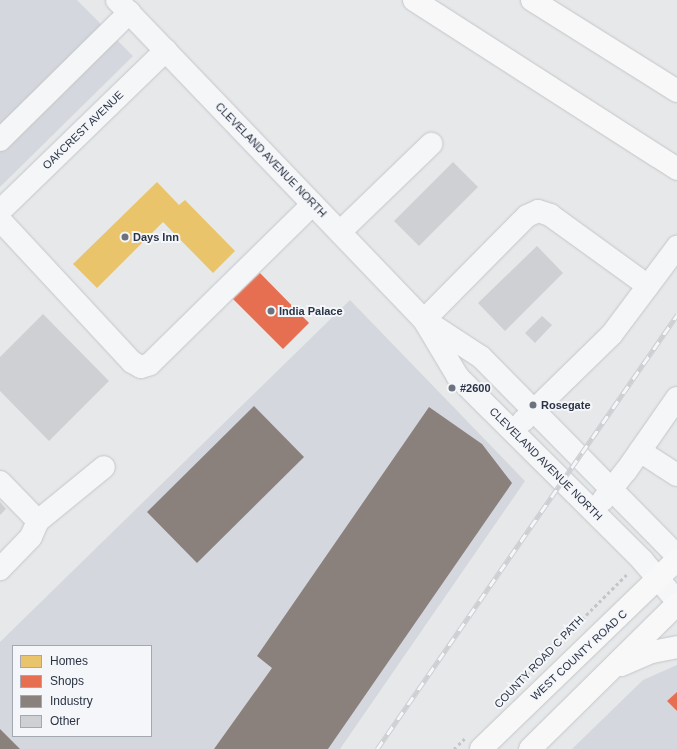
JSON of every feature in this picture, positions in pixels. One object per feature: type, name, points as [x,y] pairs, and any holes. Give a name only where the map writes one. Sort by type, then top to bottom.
[{"type":"main road","points":[[414,0],[676,168]]},
{"type":"main road","points":[[532,0],[677,91]]},
{"type":"main road","name":"WEST COUNTY ROAD C","points":[[476,741],[658,580],[677,560]]},
{"type":"main road","points":[[530,749],[613,668],[677,602]]},
{"type":"main road","points":[[613,668],[652,652],[677,647]]},
{"type":"street","name":"CLEVELAND AVENUE NORTH","points":[[123,6],[424,320],[458,377],[642,560],[677,602]]},
{"type":"street","points":[[0,140],[123,6]]},
{"type":"street","name":"OAKCREST AVENUE","points":[[0,211],[166,50]]},
{"type":"street","points":[[340,232],[431,144]]},
{"type":"street","points":[[0,220],[132,362],[141,367],[150,364],[313,204]]},
{"type":"street","points":[[424,320],[527,216],[538,211],[550,215],[648,286]]},
{"type":"street","points":[[512,431],[612,334],[677,247]]},
{"type":"street","name":"CLEVELAND AVENUE NORTH","points":[[424,320],[481,357],[677,556]]},
{"type":"street","points":[[592,510],[612,490],[677,398]]},
{"type":"street","points":[[640,451],[677,475]]},
{"type":"street","points":[[0,568],[32,537],[38,521],[104,468]]},
{"type":"street","points":[[0,482],[38,521]]},
{"type":"path","name":"COUNTY ROAD C PATH","points":[[492,710],[624,576]]},
{"type":"path","points":[[454,749],[476,741]]},
{"type":"shaded area","points":[[0,0],[77,0],[133,56],[0,187]]},
{"type":"shaded area","points":[[350,300],[525,481],[340,749],[0,749],[0,642]]},
{"type":"shaded area","points":[[677,665],[677,749],[572,749],[643,680]]},
{"type":"building: Homes","name":"Days Inn","points":[[157,182],[179,205],[185,200],[235,251],[213,273],[163,222],[97,288],[73,264]]},
{"type":"building: Shops","name":"India Palace","points":[[260,273],[309,323],[283,349],[233,299]]},
{"type":"building: Shops","points":[[677,692],[677,711],[667,701]]},
{"type":"building: Industry","points":[[254,406],[304,457],[197,563],[147,512]]},
{"type":"building: Industry","points":[[429,407],[482,444],[512,483],[328,749],[214,749],[272,668],[257,656]]},
{"type":"building: Industry","points":[[0,729],[20,749],[0,749]]},
{"type":"building: Other","points":[[453,162],[478,187],[419,246],[394,221]]},
{"type":"building: Other","points":[[537,246],[563,273],[505,331],[478,303]]},
{"type":"building: Other","points":[[43,314],[109,381],[49,441],[0,391],[0,357]]},
{"type":"building: Other","points":[[542,316],[552,325],[535,343],[525,333]]},
{"type":"building: Other","points":[[0,502],[6,509],[0,515]]},
{"type":"railway","points":[[377,749],[677,315]]},
{"type":"place","name":"Days Inn","points":[[125,237]]},
{"type":"place","name":"India Palace","points":[[271,311]]},
{"type":"place","name":"#2600","points":[[452,388]]},
{"type":"place","name":"Rosegate","points":[[533,405]]}]
